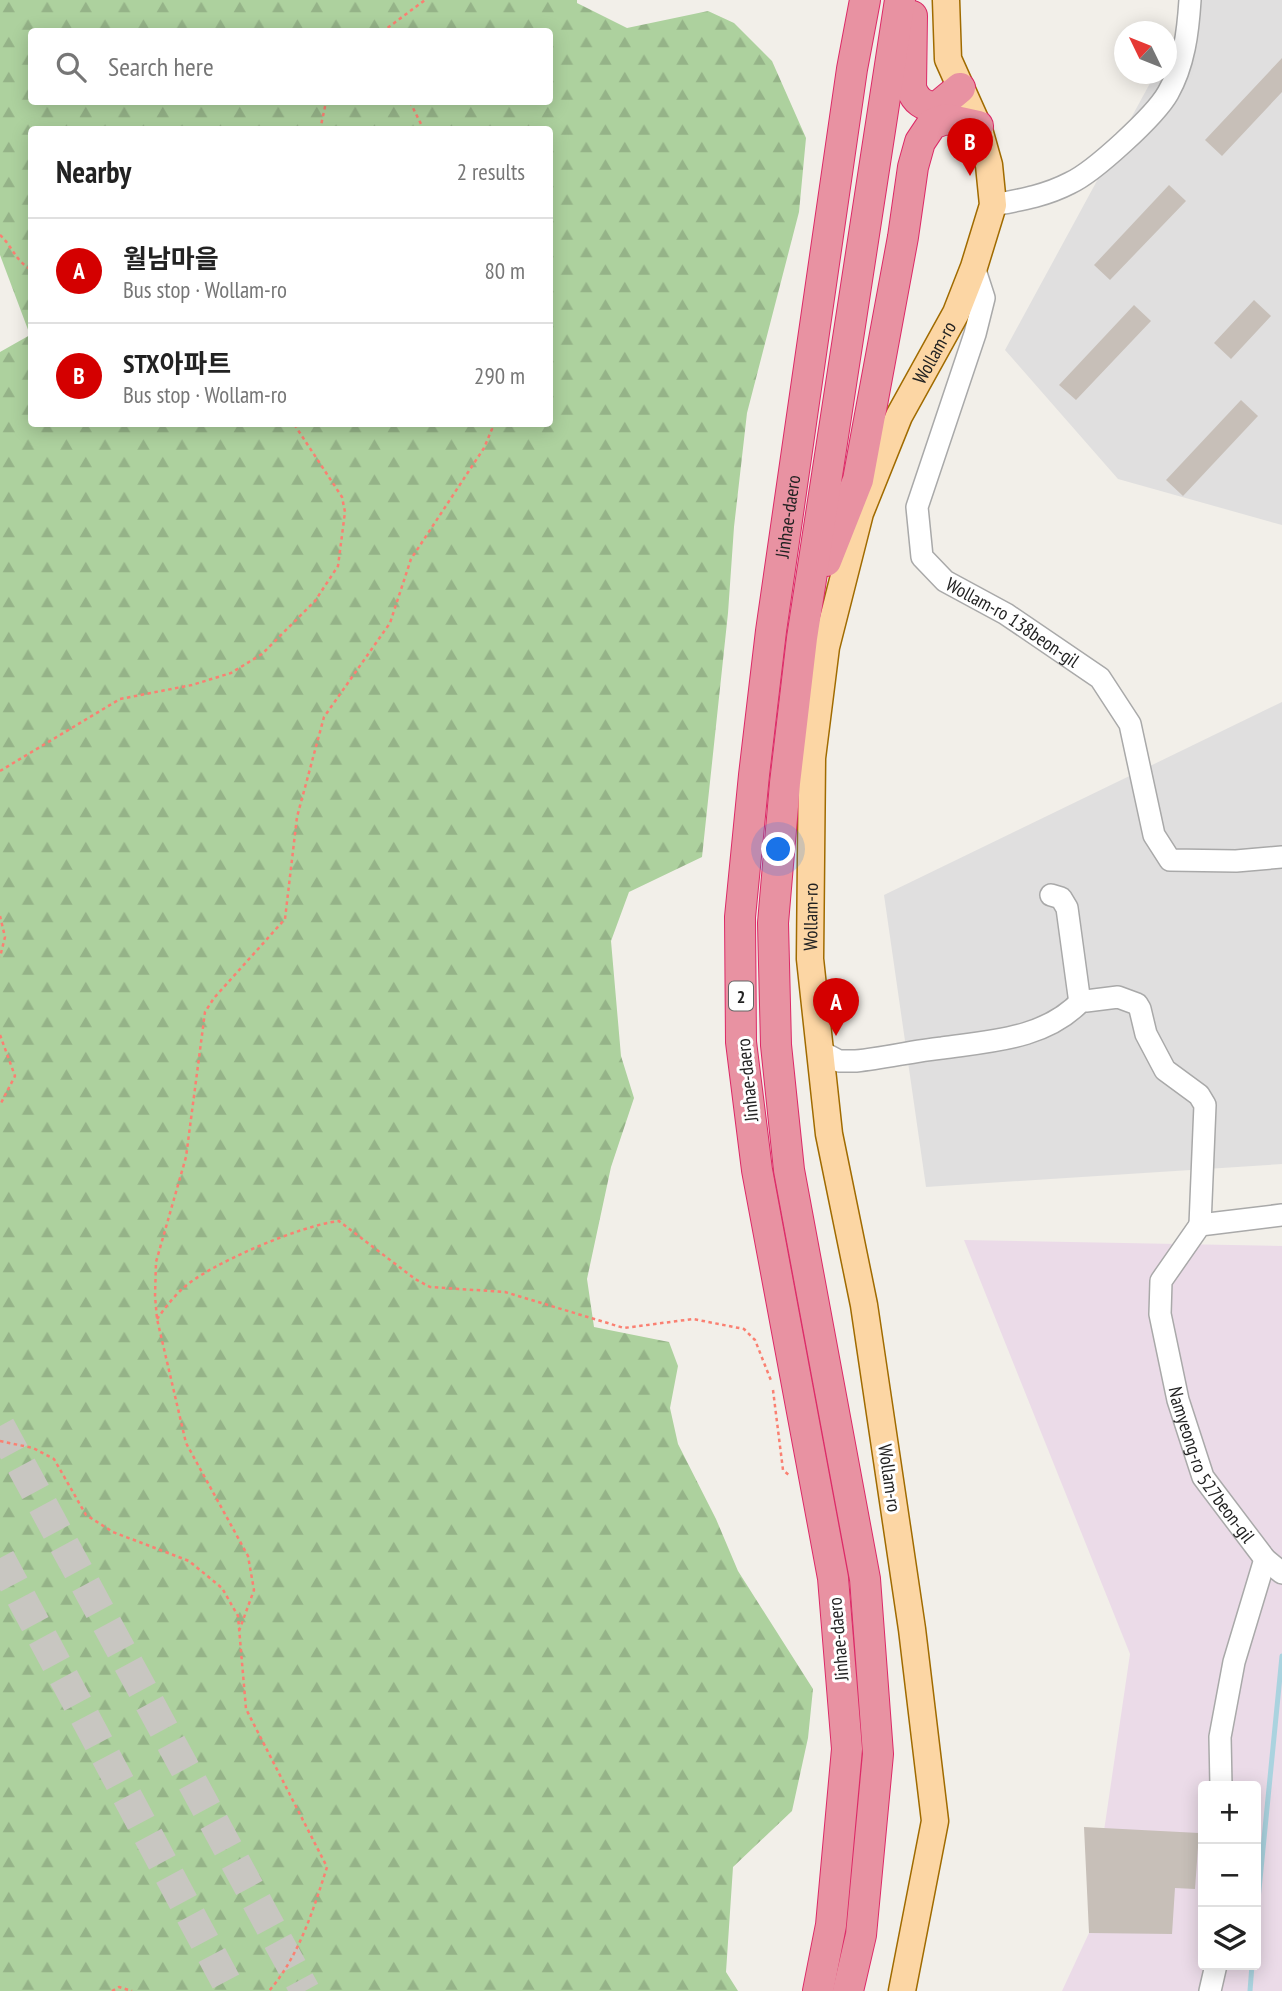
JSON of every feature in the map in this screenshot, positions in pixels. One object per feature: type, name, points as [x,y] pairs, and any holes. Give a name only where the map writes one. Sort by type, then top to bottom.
[{"type":"highway","points":[[852,69],[855,0]]},
{"type":"highway","name":"Jinhae-daero","points":[[818,1991],[831,1925],[847,1749],[833,1578],[757,1170],[741,1042],[740,916],[771,631],[852,69],[865,0]]},
{"type":"highway","name":"Jinhae-daero","points":[[848,1991],[860,1935],[878,1754],[866,1592],[789,1170],[776,1045],[773,923],[785,783],[806,610],[900,0]]},
{"type":"highway","points":[[911,0],[911,88],[915,99],[925,106],[936,108],[961,88]]},
{"type":"highway","points":[[806,610],[858,480],[903,237],[913,167],[920,142],[932,124],[946,119],[978,126]]},
{"type":"main road","name":"Wollam-ro","points":[[902,1991],[935,1821],[912,1629],[866,1319],[829,1134],[810,959],[811,758],[826,647],[860,513],[898,416],[956,313],[974,267],[993,205],[989,165],[978,126],[948,59],[946,0]]},
{"type":"street","points":[[993,205],[1038,197],[1073,182],[1133,134],[1168,93],[1187,41],[1190,0]]},
{"type":"street","name":"Wollam-ro 138beon-gil","points":[[974,267],[984,298],[975,334],[917,507],[922,557],[945,581],[1006,614],[1100,678],[1130,724],[1154,835],[1170,860],[1236,861],[1282,857]]},
{"type":"street","points":[[1051,895],[1060,898],[1067,908],[1074,950],[1074,973],[1082,1000]]},
{"type":"street","points":[[820,1051],[839,1061],[856,1061],[1003,1040],[1052,1022],[1072,1010],[1082,1000],[1118,997],[1137,1004],[1146,1034],[1165,1070],[1203,1100],[1206,1118],[1200,1225],[1282,1215]]},
{"type":"street","name":"Namyeong-ro 527beon-gil","points":[[1200,1225],[1161,1281],[1160,1314],[1178,1400],[1203,1477],[1265,1559],[1234,1662],[1220,1737],[1221,1781]]},
{"type":"street","points":[[1265,1559],[1282,1573]]},
{"type":"street","points":[[1210,1991],[1215,1970]]},
{"type":"path","points":[[387,28],[425,0]]},
{"type":"path","points":[[321,126],[325,105]]},
{"type":"path","points":[[412,105],[422,126]]},
{"type":"path","points":[[0,235],[20,264],[28,268]]},
{"type":"path","points":[[0,771],[120,699],[192,685],[231,673],[262,654],[315,601],[338,566],[345,512],[342,497],[296,427]]},
{"type":"path","points":[[239,1631],[254,1590],[248,1556],[187,1443],[157,1319],[156,1262],[187,1157],[205,1012],[214,998],[285,919],[297,817],[324,717],[390,623],[411,559],[484,448],[492,427]]},
{"type":"path","points":[[0,916],[5,937],[0,957]]},
{"type":"path","points":[[0,1035],[15,1076],[0,1105]]},
{"type":"path","points":[[157,1319],[183,1289],[226,1261],[320,1223],[339,1222],[415,1279],[430,1287],[505,1292],[624,1328],[693,1319],[744,1329],[755,1340],[772,1383],[783,1471],[797,1482]]},
{"type":"path","points":[[0,1441],[33,1448],[54,1459],[86,1515],[113,1532],[189,1560],[222,1588],[238,1616],[246,1709],[327,1867],[309,1923],[278,1980],[269,1991]]},
{"type":"path","points":[[111,1991],[119,1987],[132,1991]]},
{"type":"shaded area","points":[[1194,0],[1282,0],[1282,525],[1118,479],[1005,350],[1150,84],[1177,84],[1177,32]]},
{"type":"shaded area","points":[[1282,702],[1282,1164],[926,1187],[884,895]]},
{"type":"shaded area","points":[[964,1240],[1282,1246],[1282,1991],[1062,1991],[1089,1933],[1130,1654]]},
{"type":"green space","points":[[0,0],[577,0],[577,3],[627,28],[708,11],[734,23],[772,61],[806,138],[799,212],[747,413],[702,857],[629,892],[611,941],[621,1056],[634,1098],[611,1167],[587,1279],[594,1327],[669,1342],[678,1366],[670,1408],[678,1444],[716,1519],[738,1571],[813,1689],[808,1738],[792,1811],[733,1867],[726,1972],[738,1991],[0,1991],[0,352],[28,336],[28,427],[553,427],[553,126],[28,126],[28,330],[0,255]]},
{"type":"building","points":[[1282,58],[1282,92],[1222,156],[1205,140]]},
{"type":"building","points":[[1169,185],[1186,201],[1110,280],[1094,265]]},
{"type":"building","points":[[1254,300],[1271,316],[1231,359],[1214,343]]},
{"type":"building","points":[[1134,305],[1151,321],[1076,400],[1059,385]]},
{"type":"building","points":[[1241,400],[1258,416],[1183,496],[1166,480]]},
{"type":"building","points":[[1084,1827],[1198,1833],[1195,1889],[1175,1888],[1172,1934],[1089,1933]]},
{"type":"waterway","points":[[1257,1907],[1282,1656]]},
{"type":"waterway","points":[[1250,1991],[1252,1970]]},
{"type":"tunnel","points":[[0,1426],[305,1991]]},
{"type":"tunnel","points":[[0,1558],[231,1991]]},
{"type":"place","name":"STX아파트","points":[[970,176]]},
{"type":"place","name":"월남마을","points":[[836,1036]]}]
